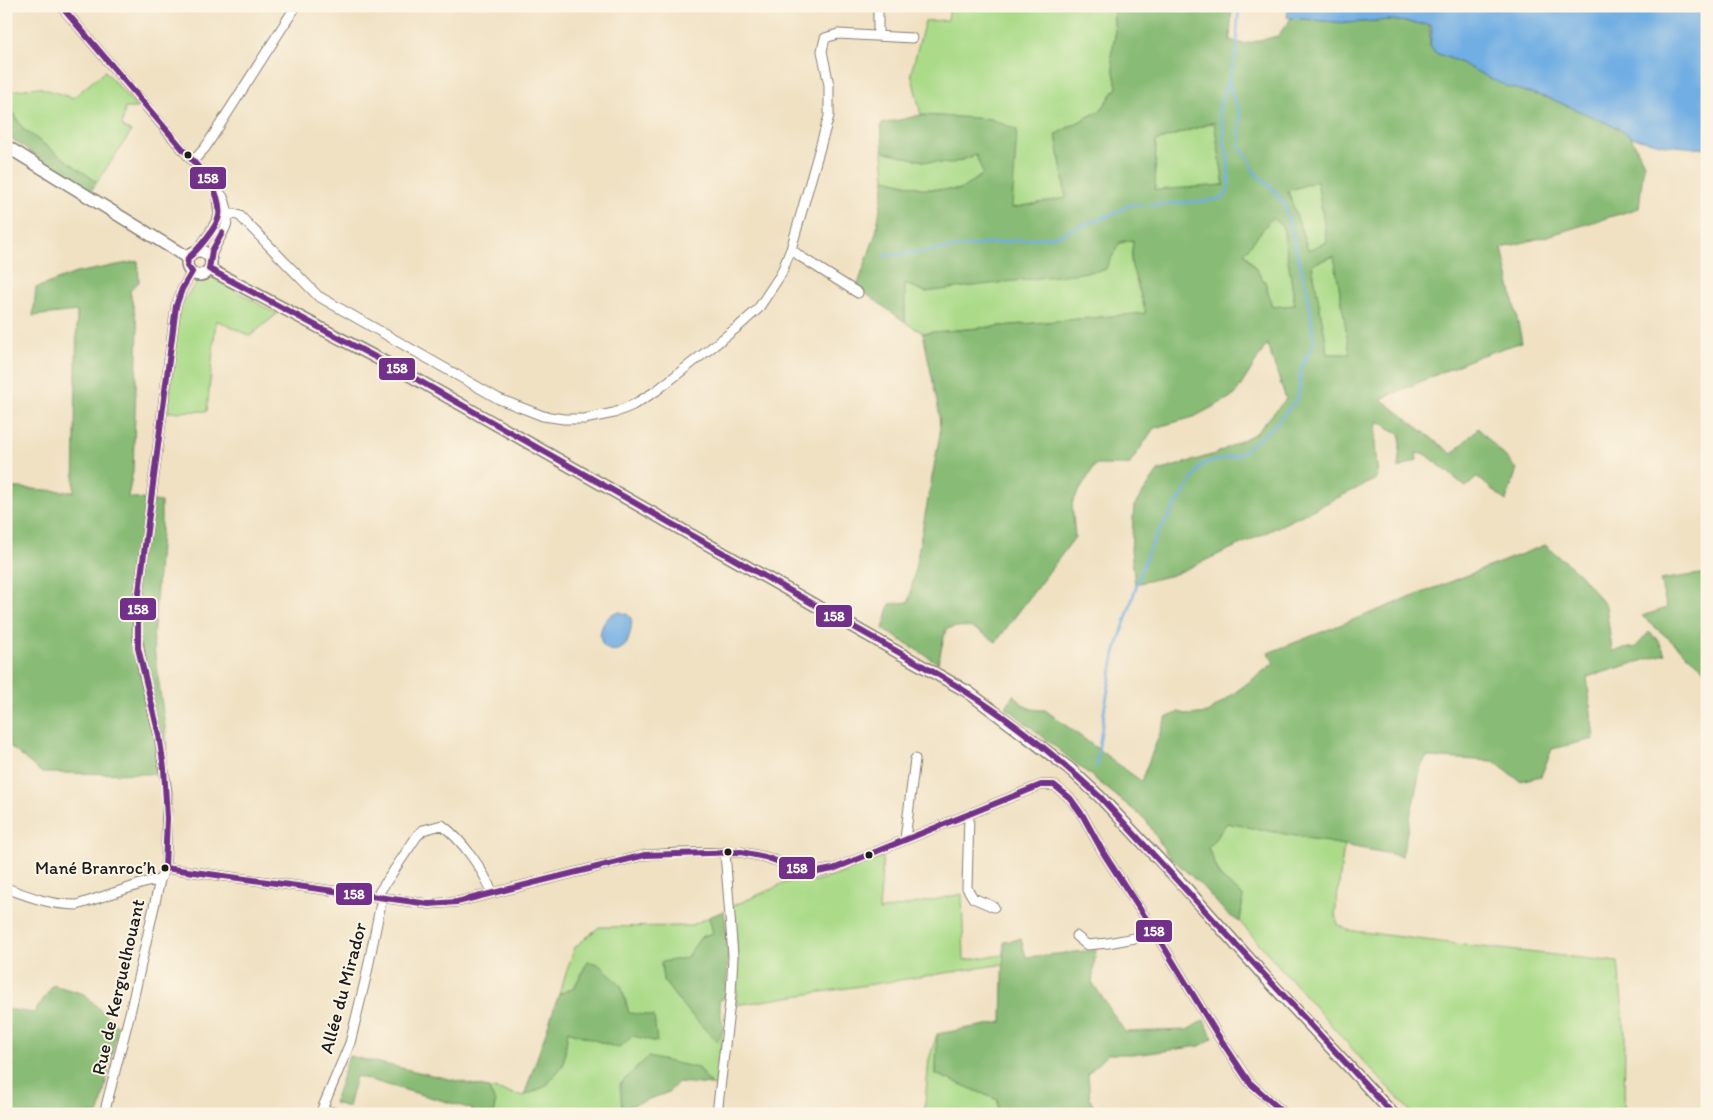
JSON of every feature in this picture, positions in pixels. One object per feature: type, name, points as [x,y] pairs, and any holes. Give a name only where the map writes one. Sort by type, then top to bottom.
[{"type":"main road","points":[[6,146],[192,255],[205,253],[210,264],[968,692],[1070,769],[1101,798],[1393,1114]]},
{"type":"main road","points":[[192,255],[188,266],[195,274],[202,274],[210,264]]},
{"type":"street","points":[[61,6],[223,197],[224,215],[228,225]]},
{"type":"street","points":[[193,161],[205,148],[296,6]]},
{"type":"street","points":[[878,6],[878,36]]},
{"type":"street","points":[[224,215],[240,216],[318,296],[499,399],[543,416],[564,419],[584,419],[614,413],[656,391],[739,326],[758,309],[781,274],[791,248],[829,116],[829,85],[822,51],[825,38],[838,34],[912,38]]},
{"type":"street","points":[[192,255],[224,215]]},
{"type":"street","points":[[210,264],[219,237],[228,225],[234,223],[250,227]]},
{"type":"street","points":[[791,248],[801,257],[858,293]]},
{"type":"street","name":"Rue de Kerguelhouant","points":[[104,1114],[164,868],[166,849],[167,792],[159,736],[143,672],[137,635],[138,600],[176,306],[182,289],[192,272]]},
{"type":"street","points":[[905,839],[915,759]]},
{"type":"street","points":[[164,868],[430,904],[457,902],[645,855],[679,852],[741,852],[765,857],[799,869],[817,872],[833,869],[1041,785],[1054,785],[1070,798],[1083,816],[1104,854],[1156,934],[1217,1034],[1250,1082],[1285,1114]]},
{"type":"street","points":[[969,815],[968,888],[973,898],[994,907]]},
{"type":"street","points":[[379,897],[417,836],[423,830],[442,825],[451,831],[468,852],[488,882],[492,894]]},
{"type":"street","points":[[717,1114],[731,994],[733,956],[725,852]]},
{"type":"street","points":[[6,888],[46,902],[65,905],[77,904],[147,882],[160,880]]},
{"type":"street","name":"Allée du Mirador","points":[[321,1112],[350,1043],[368,970],[379,897]]},
{"type":"street","points":[[1076,936],[1087,945],[1156,934]]},
{"type":"street","points":[[321,1112],[343,1114]]},
{"type":"green space","points":[[950,6],[1113,6],[1115,36],[1111,56],[1117,87],[1101,110],[1056,134],[1066,198],[1012,208],[991,119],[921,115],[911,73],[925,21],[948,20]]},
{"type":"green space","points":[[1113,6],[1232,6],[1230,40],[1244,44],[1278,36],[1291,18],[1347,23],[1390,20],[1430,25],[1430,46],[1435,53],[1457,61],[1509,87],[1552,99],[1618,128],[1631,137],[1644,163],[1639,208],[1502,248],[1522,342],[1479,356],[1381,399],[1452,454],[1478,428],[1517,469],[1506,501],[1476,476],[1466,487],[1427,455],[1416,453],[1417,460],[1398,469],[1401,435],[1377,421],[1375,444],[1378,478],[1259,536],[1173,575],[1135,584],[1131,550],[1134,506],[1158,471],[1215,454],[1256,433],[1286,399],[1267,344],[1235,395],[1194,417],[1154,428],[1129,465],[1095,465],[1072,503],[1075,537],[996,642],[973,628],[954,627],[946,629],[938,663],[883,629],[890,604],[909,602],[940,434],[939,412],[923,333],[1146,313],[1131,263],[1133,240],[1120,242],[1105,270],[925,292],[905,283],[905,322],[857,287],[876,233],[885,179],[925,189],[960,190],[983,174],[976,155],[950,164],[923,161],[883,151],[881,124],[921,115],[991,119],[1017,130],[1012,208],[1066,198],[1056,134],[1101,110],[1117,87],[1111,56],[1115,36]],"holes":[[[1214,122],[1224,185],[1155,190],[1156,141]],[[1317,181],[1327,242],[1308,250],[1288,191]],[[1272,218],[1283,227],[1295,305],[1272,307],[1265,282],[1244,253]],[[1334,256],[1350,354],[1328,354],[1312,264]]]},
{"type":"green space","points":[[105,71],[137,108],[125,108],[122,126],[131,132],[97,182],[23,129],[6,101],[6,92],[38,87],[73,98]]},
{"type":"green space","points":[[6,101],[23,129],[97,182],[91,191],[6,135]]},
{"type":"green space","points":[[1215,122],[1224,185],[1154,191],[1156,141]]},
{"type":"green space","points":[[883,151],[923,161],[950,164],[976,155],[984,174],[960,190],[925,189],[885,179]]},
{"type":"green space","points":[[1317,181],[1327,242],[1308,250],[1288,191]]},
{"type":"green space","points":[[1272,217],[1283,227],[1295,305],[1272,307],[1265,282],[1244,252]]},
{"type":"green space","points":[[1133,240],[1131,263],[1146,313],[923,333],[905,322],[904,283],[925,292]]},
{"type":"green space","points":[[1335,256],[1351,354],[1328,354],[1312,264]]},
{"type":"green space","points":[[138,261],[139,282],[130,291],[138,329],[133,471],[128,497],[161,502],[161,532],[153,641],[167,741],[164,774],[42,773],[6,743],[6,487],[74,492],[77,311],[33,316],[36,288],[76,273]]},
{"type":"green space","points":[[211,277],[277,314],[250,336],[216,320],[207,411],[168,412],[179,307],[194,286],[204,278]]},
{"type":"green space","points":[[1545,545],[1579,573],[1606,606],[1612,651],[1636,647],[1649,632],[1659,641],[1665,654],[1587,677],[1594,739],[1552,749],[1541,776],[1520,781],[1493,761],[1427,757],[1421,766],[1402,856],[1227,823],[1208,848],[1221,878],[1243,896],[1240,922],[1227,914],[1201,885],[1167,854],[1146,820],[1006,707],[1014,694],[1026,707],[1045,710],[1141,781],[1166,718],[1179,712],[1189,715],[1208,713],[1274,663],[1268,653]]},
{"type":"green space","points":[[1707,573],[1707,671],[1642,616],[1667,608],[1660,580]]},
{"type":"green space","points":[[1227,823],[1344,845],[1335,915],[1338,924],[1347,930],[1618,962],[1625,1032],[1624,1114],[1413,1114],[1363,1061],[1240,922],[1243,896],[1221,878],[1208,848]]},
{"type":"green space","points":[[883,856],[879,911],[962,894],[964,960],[1004,955],[1004,964],[736,1005],[738,961],[733,906],[799,877],[815,881],[835,876]]},
{"type":"green space","points":[[724,911],[729,949],[725,998],[719,1001],[723,1028],[717,1042],[682,1005],[663,980],[661,962],[686,958],[701,937],[713,933],[709,917]]},
{"type":"green space","points":[[709,917],[713,933],[701,937],[686,958],[661,963],[663,980],[682,1005],[717,1041],[723,1028],[716,1086],[711,1085],[698,1068],[622,1109],[646,1114],[494,1114],[495,1102],[488,1088],[524,1096],[546,1086],[563,1065],[568,1031],[618,1048],[629,1013],[621,986],[588,961],[574,988],[559,994],[575,947],[599,927],[690,926]]},
{"type":"green space","points":[[1021,939],[1026,957],[1096,950],[1092,982],[1125,1032],[1187,1030],[1204,1020],[1213,1038],[1200,1046],[1142,1054],[1107,1054],[1088,1074],[1090,1100],[1098,1114],[998,1114],[998,1100],[936,1074],[937,1034],[1002,1022],[1004,942]]},
{"type":"green space","points":[[588,961],[601,965],[621,986],[629,1013],[654,1016],[657,1042],[633,1036],[618,1048],[568,1031],[563,1065],[546,1086],[524,1096],[559,994],[574,988]]},
{"type":"green space","points":[[53,985],[84,994],[118,1027],[100,1109],[98,1114],[6,1114],[6,1009],[34,1013]]},
{"type":"green space","points":[[937,1034],[936,1074],[998,1100],[998,1114],[924,1114],[929,1059]]},
{"type":"green space","points":[[349,1056],[488,1088],[495,1102],[494,1114],[471,1114],[472,1109],[356,1076],[348,1107],[334,1103]]},
{"type":"green space","points":[[648,1057],[698,1068],[711,1085],[678,1082],[669,1092],[622,1109],[620,1084]]},
{"type":"water","points":[[1280,6],[1707,6],[1707,149],[1665,145],[1631,137],[1618,128],[1552,99],[1497,82],[1457,61],[1435,53],[1430,46],[1432,27],[1430,25],[1390,20],[1347,23],[1291,18],[1287,17],[1287,8]]},
{"type":"water","points":[[616,612],[629,616],[632,624],[625,646],[609,650],[603,645],[600,636],[602,626]]},
{"type":"waterway","points":[[1096,767],[1115,653],[1145,559],[1156,536],[1202,464],[1238,455],[1272,428],[1298,398],[1301,369],[1314,341],[1307,290],[1284,204],[1273,189],[1255,173],[1240,147],[1240,112],[1231,91],[1229,80],[1238,47],[1239,6]]},
{"type":"waterway","points":[[1150,205],[1206,201],[1222,198],[1227,194],[1229,186],[1228,154],[1224,144],[1224,128],[1219,117],[1219,107],[1228,81]]},
{"type":"waterway","points":[[884,256],[1056,236],[1118,212],[1129,205],[1144,205]]},
{"type":"transit line","name":"158","points":[[61,6],[210,181],[216,193],[219,207],[219,216],[215,226],[201,245],[188,258],[187,266],[192,272],[182,289],[176,306],[138,600],[138,648],[159,735],[164,768],[167,818],[165,868],[429,904],[457,902],[645,855],[741,852],[765,857],[799,869],[817,872],[833,869],[1041,785],[1054,785],[1070,798],[1083,816],[1104,854],[1249,1082],[1285,1114]]},
{"type":"transit line","name":"158","points":[[222,233],[212,251],[209,269],[409,375],[937,674],[980,701],[1022,731],[1101,798],[1393,1114]]},
{"type":"place","name":"Mané Branroc’h","points":[[165,868]]}]
